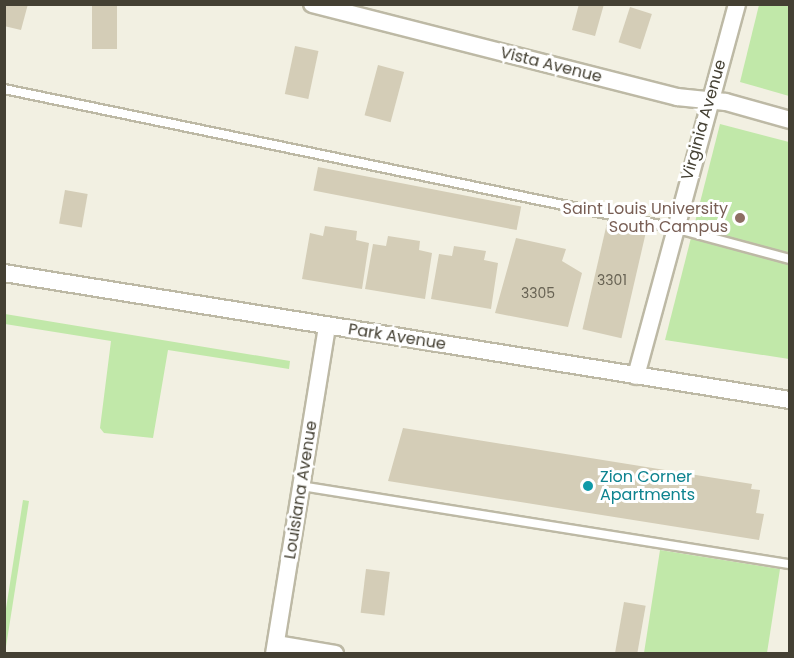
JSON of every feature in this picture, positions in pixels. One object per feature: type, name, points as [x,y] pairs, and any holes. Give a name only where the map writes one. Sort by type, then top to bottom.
[{"type":"street","name":"Vista Avenue","points":[[312,4],[789,120]]},
{"type":"street","name":"Virginia Avenue","points":[[636,376],[736,4]]},
{"type":"street","name":"Park Avenue","points":[[4,273],[789,400]]},
{"type":"street","name":"Louisiana Avenue","points":[[275,649],[327,326]]},
{"type":"street","points":[[275,649],[334,654]]},
{"type":"lane","points":[[4,89],[674,228],[789,259]]},
{"type":"lane","points":[[302,486],[789,564]]},
{"type":"green space","points":[[759,5],[789,5],[789,96],[740,82]]},
{"type":"green space","points":[[720,124],[789,142],[789,359],[665,340]]},
{"type":"green space","points":[[5,314],[290,361],[289,369],[168,350],[153,438],[104,433],[100,428],[111,341],[5,324]]},
{"type":"green space","points":[[23,500],[29,501],[5,653],[5,615]]},
{"type":"green space","points":[[660,550],[780,569],[767,653],[644,653]]},
{"type":"building","points":[[4,4],[28,4],[21,30],[4,26]]},
{"type":"building","points":[[92,4],[117,4],[117,49],[92,49]]},
{"type":"building","points":[[579,4],[604,4],[595,36],[572,30]]},
{"type":"building","points":[[630,7],[652,14],[640,49],[619,42]]},
{"type":"building","points":[[295,46],[318,51],[308,99],[285,94]]},
{"type":"building","points":[[378,65],[404,72],[391,122],[365,115]]},
{"type":"building","points":[[318,167],[521,206],[517,230],[313,191]]},
{"type":"building","points":[[65,190],[88,194],[82,227],[59,223]]},
{"type":"building","points":[[607,223],[646,232],[621,338],[582,329]]},
{"type":"building","points":[[325,226],[357,231],[356,240],[369,243],[362,289],[302,279],[310,233],[323,236]]},
{"type":"building","points":[[388,236],[420,241],[419,250],[432,253],[425,299],[365,289],[373,244],[386,246]]},
{"type":"building","points":[[516,238],[566,249],[562,261],[582,273],[568,327],[495,313]]},
{"type":"building","points":[[454,246],[486,251],[484,260],[498,263],[491,309],[431,299],[439,254],[452,256]]},
{"type":"building","name":"Zion Corner Apartments","points":[[403,428],[752,484],[751,489],[760,490],[756,513],[764,514],[759,540],[388,481]]},
{"type":"building","points":[[366,569],[390,572],[384,616],[361,613]]},
{"type":"building","points":[[624,602],[646,606],[637,654],[615,654]]},
{"type":"place","name":"Saint Louis University South Campus","points":[[740,218]]},
{"type":"place","name":"Zion Corner Apartments","points":[[588,486]]}]
